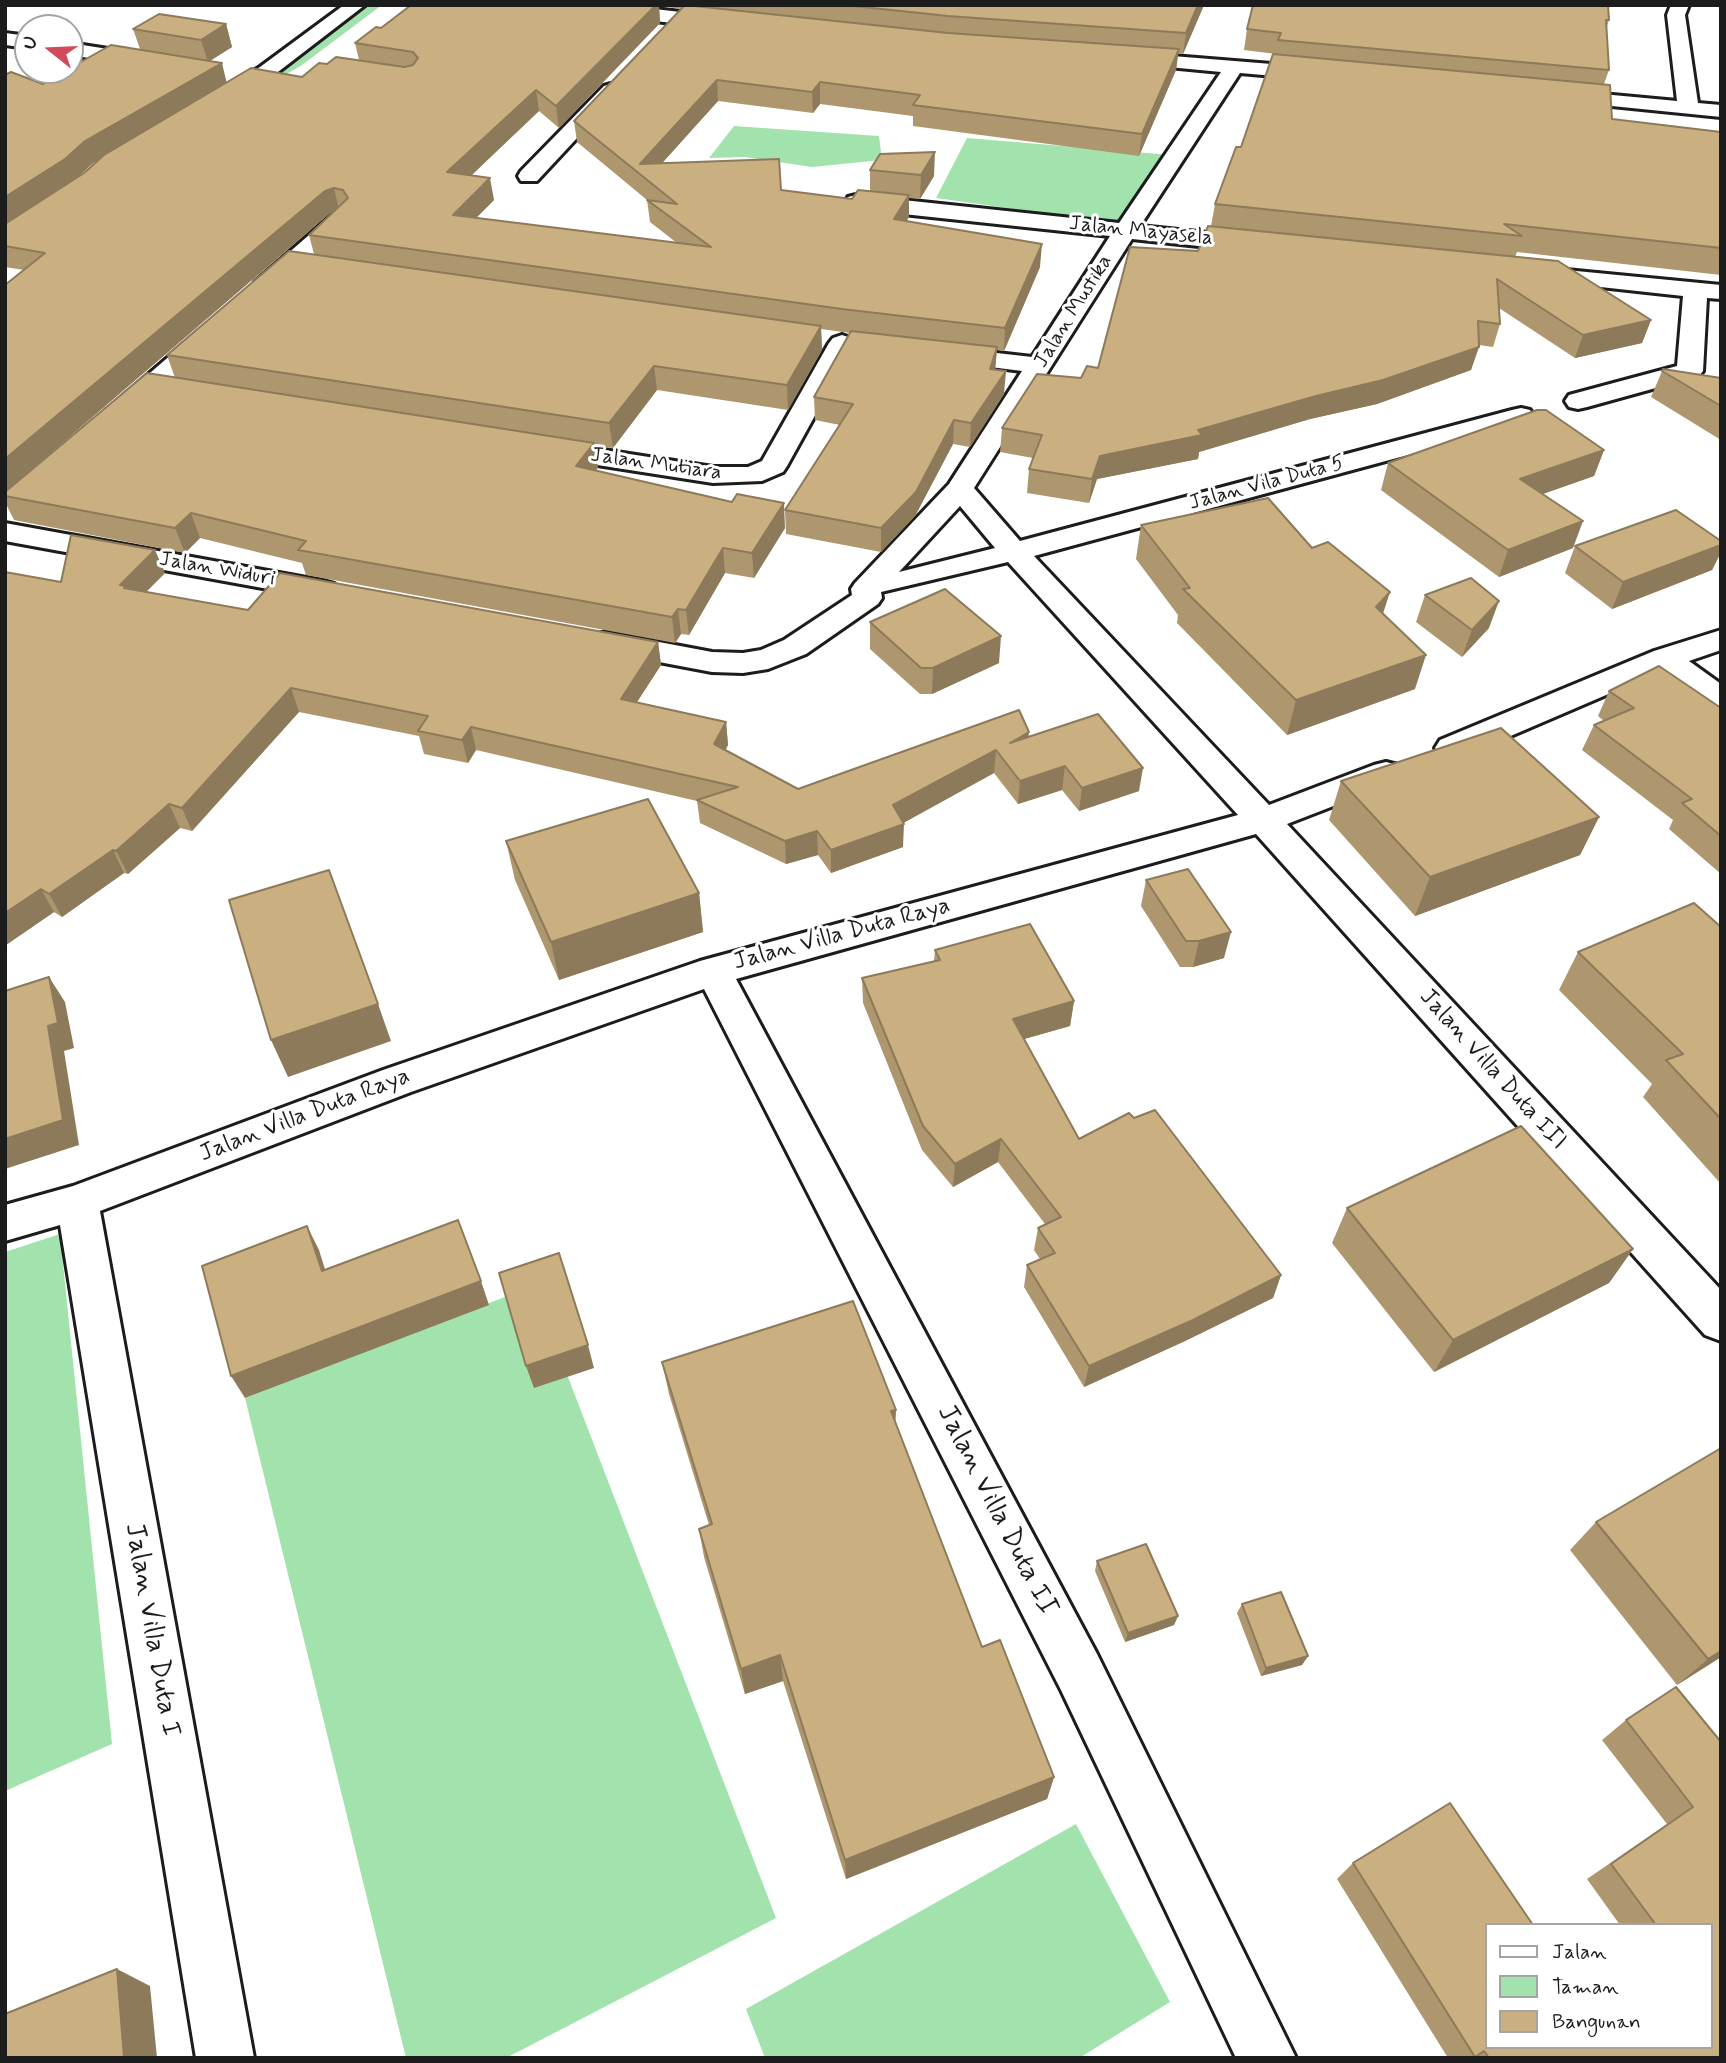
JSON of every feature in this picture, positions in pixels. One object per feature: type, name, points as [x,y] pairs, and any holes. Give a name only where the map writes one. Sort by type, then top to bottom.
[{"type":"street","points":[[568,5],[740,25]]},
{"type":"street","points":[[1680,5],[1676,15],[1688,107]]},
{"type":"street","points":[[364,9],[302,65],[208,114],[255,79],[364,9]]},
{"type":"street","points":[[661,38],[680,18]]},
{"type":"street","points":[[84,51],[164,64]]},
{"type":"street","points":[[1103,57],[1344,76]]},
{"type":"street","name":"Jalan Mustika","points":[[876,591],[866,589],[960,489],[1125,230],[1236,66]]},
{"type":"street","points":[[229,75],[255,79]]},
{"type":"street","points":[[529,176],[623,77]]},
{"type":"street","points":[[1536,94],[1721,111]]},
{"type":"street","name":"Jalan Mayasela","points":[[854,202],[1285,248]]},
{"type":"street","points":[[251,299],[340,220]]},
{"type":"street","points":[[291,264],[318,268]]},
{"type":"street","points":[[1515,272],[1721,292]]},
{"type":"street","points":[[1578,401],[1690,371],[1695,290]]},
{"type":"street","points":[[109,422],[230,316]]},
{"type":"street","points":[[815,339],[870,346]]},
{"type":"street","name":"Jalan Mutiara","points":[[521,445],[713,475],[752,475],[773,466],[842,343]]},
{"type":"street","points":[[924,353],[1033,365]]},
{"type":"street","points":[[150,386],[178,391]]},
{"type":"street","name":"Jalan Vila Duta 5","points":[[876,591],[1521,416]]},
{"type":"street","points":[[960,489],[1014,552],[1264,820]]},
{"type":"street","name":"Jalan Widuri","points":[[5,531],[345,594]]},
{"type":"street","points":[[576,637],[712,662],[743,663],[768,659],[795,648],[876,591]]},
{"type":"street","name":"Jalan Villa Duta Raya","points":[[5,1223],[77,1202],[397,1081],[713,971],[1264,820],[1419,760],[1665,658],[1721,640]]},
{"type":"street","points":[[1665,658],[1721,700]]},
{"type":"street","name":"Jalan Villa Duta III","points":[[1264,820],[1721,1321]]},
{"type":"street","name":"Jalan Villa Duta II","points":[[713,971],[1079,1672],[1267,2058]]},
{"type":"street","name":"Jalan Villa Duta I","points":[[77,1202],[225,2058]]},
{"type":"green space","points":[[356,5],[382,5],[302,65],[119,172]]},
{"type":"green space","points":[[734,126],[879,136],[882,160],[812,167],[745,157],[709,158]]},
{"type":"green space","points":[[967,138],[1171,155],[1127,225],[936,198]]},
{"type":"green space","points":[[60,1234],[112,1744],[5,1791],[5,1252]]},
{"type":"green space","points":[[533,1286],[776,1918],[506,2058],[406,2058],[245,1398]]},
{"type":"green space","points":[[1076,1824],[1170,2002],[1079,2058],[765,2058],[746,2009]]},
{"type":"building","points":[[411,5],[656,5],[556,106],[536,90],[447,172],[490,178],[453,215],[711,247],[647,200],[677,204],[574,121],[685,5],[948,33],[1179,49],[1142,134],[913,105],[920,95],[820,82],[812,92],[717,80],[640,164],[779,159],[781,190],[852,199],[858,190],[909,195],[894,219],[1042,244],[1005,328],[842,309],[309,235],[348,198],[343,190],[334,188],[325,191],[5,459],[5,285],[45,253],[5,246],[5,224],[84,173],[104,155],[251,68],[302,77],[319,63],[327,64],[336,57],[404,67],[413,65],[418,58],[413,52],[355,43],[376,27],[381,28]]},
{"type":"building","points":[[844,5],[1198,5],[1186,33],[948,16]]},
{"type":"building","points":[[1253,5],[1608,5],[1609,20],[1606,20],[1609,70],[1278,40],[1281,33],[1247,29]]},
{"type":"building","points":[[159,14],[226,24],[201,40],[133,29]]},
{"type":"building","points":[[111,45],[222,63],[85,141],[65,159],[5,197],[5,75],[14,73],[14,84],[84,84],[84,60]]},
{"type":"building","points":[[1273,54],[1610,85],[1612,119],[1721,132],[1721,248],[1504,224],[1522,236],[1215,204],[1236,147],[1241,147]]},
{"type":"building","points":[[935,152],[921,175],[870,170],[880,154]]},
{"type":"building","points":[[1208,226],[1558,261],[1651,320],[1583,335],[1497,279],[1500,324],[1478,321],[1479,347],[1383,380],[1198,430],[1202,435],[1100,456],[1092,479],[1029,469],[1042,435],[1002,428],[1037,374],[1081,378],[1087,366],[1098,368],[1130,247],[1198,251]]},
{"type":"building","points":[[289,251],[821,326],[787,385],[654,366],[609,423],[167,355]]},
{"type":"building","points":[[851,331],[997,347],[990,369],[1006,371],[971,423],[954,420],[916,492],[881,528],[785,510],[853,404],[814,397]]},
{"type":"building","points":[[1663,369],[1721,378],[1721,406],[1662,371]]},
{"type":"building","points":[[147,373],[594,443],[576,466],[732,502],[737,494],[784,503],[752,553],[723,548],[686,610],[678,609],[672,617],[298,550],[306,541],[191,513],[175,528],[5,496],[5,492]]},
{"type":"building","points":[[1537,410],[1546,410],[1604,450],[1520,479],[1583,521],[1508,550],[1388,463]]},
{"type":"building","points":[[1268,498],[1312,548],[1328,542],[1390,592],[1376,607],[1426,655],[1296,700],[1183,589],[1190,588],[1141,525]]},
{"type":"building","points":[[1676,510],[1721,541],[1721,545],[1623,582],[1575,546]]},
{"type":"building","points":[[71,535],[155,550],[120,585],[126,586],[124,588],[248,610],[280,573],[658,642],[621,699],[726,722],[714,744],[798,789],[1019,710],[1029,732],[1010,743],[1098,714],[1143,768],[1082,788],[1065,766],[1020,781],[996,750],[893,805],[904,824],[831,850],[817,831],[785,841],[697,800],[738,787],[471,727],[462,740],[418,731],[428,716],[291,688],[182,808],[169,804],[116,851],[113,850],[49,894],[41,889],[5,913],[5,572],[61,582]]},
{"type":"building","points":[[1471,578],[1499,601],[1472,630],[1425,595]]},
{"type":"building","points":[[945,589],[1001,636],[933,668],[921,668],[870,622]]},
{"type":"building","points":[[1659,666],[1721,708],[1721,836],[1682,803],[1692,799],[1594,725],[1634,708],[1609,691]]},
{"type":"building","points":[[1501,728],[1599,817],[1430,877],[1341,781]]},
{"type":"building","points":[[648,799],[699,893],[551,942],[506,841]]},
{"type":"building","points":[[1188,869],[1231,932],[1199,941],[1186,941],[1146,880]]},
{"type":"building","points":[[329,870],[378,1004],[271,1040],[229,900]]},
{"type":"building","points":[[1694,903],[1721,927],[1721,1119],[1666,1060],[1683,1054],[1578,952]]},
{"type":"building","points":[[1030,924],[1074,1001],[1013,1019],[1079,1139],[1129,1113],[1134,1118],[1155,1110],[1281,1275],[1193,1320],[1089,1366],[1027,1265],[1055,1253],[1038,1228],[1061,1217],[1001,1139],[955,1164],[923,1126],[862,978],[940,960],[935,950]]},
{"type":"building","points":[[49,977],[58,1023],[48,1026],[63,1120],[5,1139],[5,991]]},
{"type":"building","points":[[1521,1126],[1633,1249],[1453,1340],[1347,1208]]},
{"type":"building","points":[[458,1220],[481,1281],[231,1376],[202,1266],[307,1226],[322,1271]]},
{"type":"building","points":[[559,1253],[588,1345],[526,1366],[499,1273]]},
{"type":"building","points":[[853,1301],[896,1410],[891,1411],[982,1647],[1000,1640],[1054,1777],[845,1860],[780,1655],[741,1669],[699,1529],[712,1524],[662,1362]]},
{"type":"building","points":[[1721,1448],[1721,1651],[1708,1659],[1596,1522]]},
{"type":"building","points":[[1146,1544],[1178,1616],[1128,1633],[1097,1561]]},
{"type":"building","points":[[1281,1592],[1308,1656],[1266,1668],[1242,1604]]},
{"type":"building","points":[[1676,1687],[1721,1742],[1721,2058],[1489,2058],[1484,2051],[1475,2057],[1353,1863],[1450,1803],[1532,1923],[1484,1923],[1484,2049],[1712,2049],[1712,1923],[1655,1923],[1611,1864],[1693,1807],[1626,1720]]},
{"type":"building","points":[[117,1969],[124,2058],[5,2058],[5,2014]]}]
